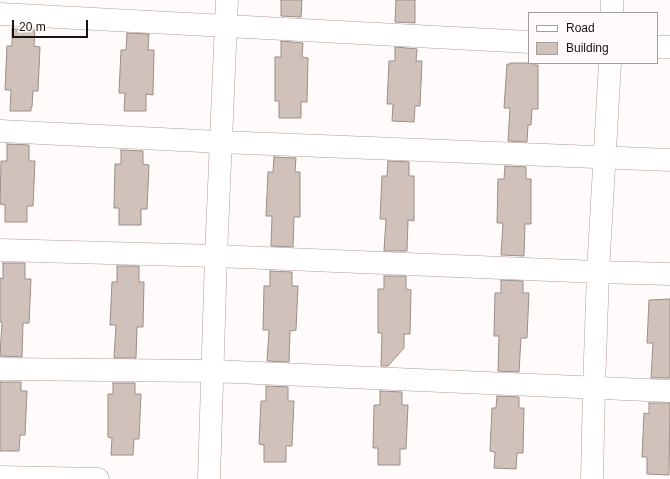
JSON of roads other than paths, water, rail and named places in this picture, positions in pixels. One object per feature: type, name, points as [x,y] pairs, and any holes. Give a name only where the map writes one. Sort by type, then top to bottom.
[{"type":"street","points":[[209,479],[216,256],[227,0]]},
{"type":"street","points":[[612,0],[612,12]]},
{"type":"street","points":[[0,14],[528,42]]},
{"type":"street","points":[[658,47],[670,47]]},
{"type":"street","points":[[592,479],[598,272],[610,64]]},
{"type":"street","points":[[0,131],[222,142],[670,160]]},
{"type":"street","points":[[0,250],[216,256],[670,274]]},
{"type":"street","points":[[0,369],[212,371],[670,392]]},
{"type":"street","points":[[0,477],[98,479]]}]
